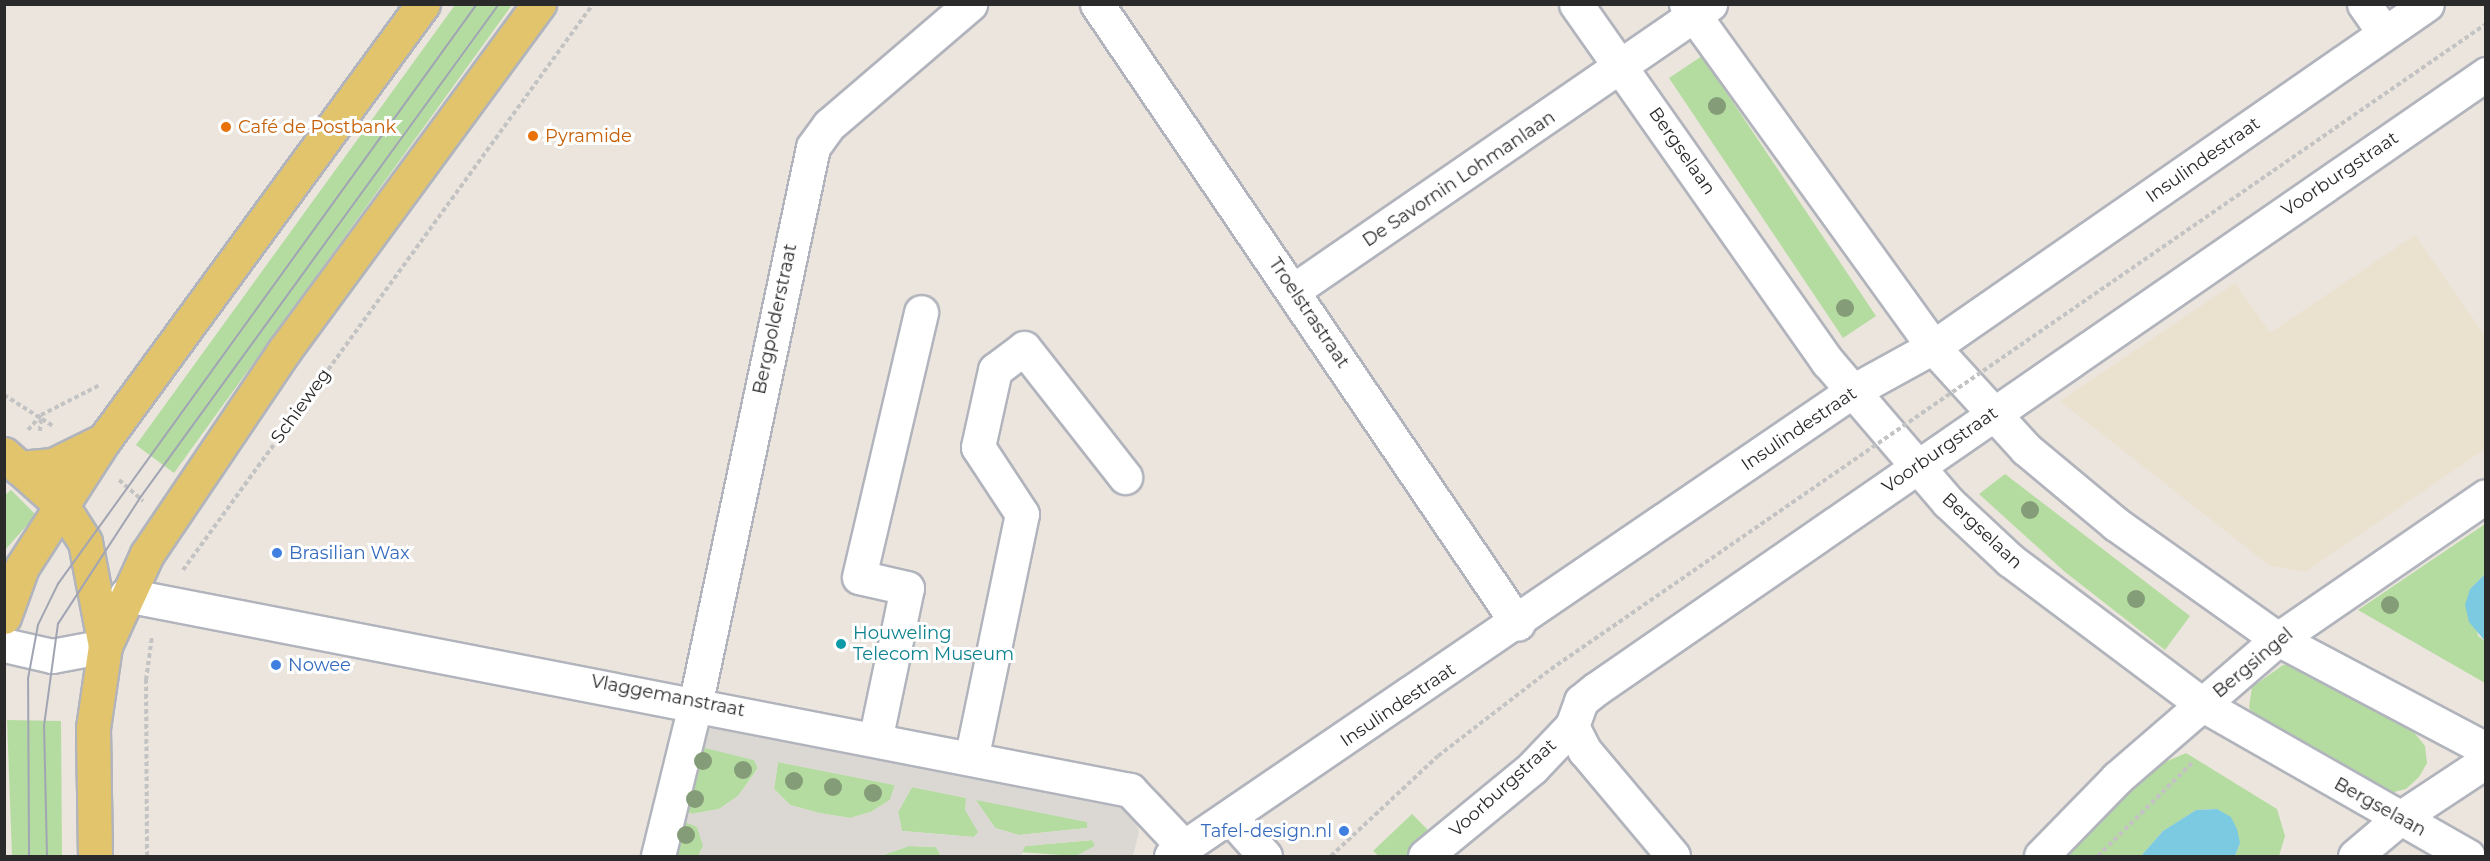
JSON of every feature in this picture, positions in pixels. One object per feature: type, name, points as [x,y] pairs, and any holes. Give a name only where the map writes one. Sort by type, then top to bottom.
[{"type":"main road","points":[[4,617],[22,567],[104,440],[423,4]]},
{"type":"main road","points":[[95,856],[93,728],[105,646],[126,595],[184,494],[538,4]]},
{"type":"main road","points":[[10,459],[53,465],[104,440]]},
{"type":"main road","points":[[10,459],[62,506],[85,542],[105,646]]},
{"type":"street","name":"Bergpolderstraat","points":[[658,856],[696,701],[813,147],[829,125],[970,4]]},
{"type":"street","name":"Troelstrastraat","points":[[1096,4],[1294,290],[1518,624]]},
{"type":"street","name":"Bergselaan","points":[[1576,4],[1624,68],[1851,392],[1948,502],[2010,560],[2203,705],[2468,856]]},
{"type":"street","points":[[2364,4],[2384,33]]},
{"type":"street","name":"Insulindestraat","points":[[1178,852],[1518,624],[1851,392],[1933,347],[2427,4]]},
{"type":"street","points":[[1624,68],[1696,8],[1933,347],[2026,449],[2116,524],[2278,639],[2486,749]]},
{"type":"street","name":"De Savornin Lohmanlaan","points":[[1294,290],[1624,68]]},
{"type":"street","name":"Voorburgstraat","points":[[1425,856],[1513,785],[1572,726],[1581,701],[1596,689],[1993,412],[2486,74]]},
{"type":"street","points":[[876,736],[907,588],[860,577],[921,312]]},
{"type":"street","points":[[972,755],[1022,513],[978,447],[995,370],[1024,348],[1125,477]]},
{"type":"street","name":"Bergsingel","points":[[2041,856],[2117,778],[2278,639],[2486,496]]},
{"type":"street","name":"Vlaggemanstraat","points":[[126,595],[696,701],[972,755],[1130,789],[1178,852]]},
{"type":"street","points":[[4,645],[52,656],[105,646]]},
{"type":"street","points":[[1572,726],[1585,751],[1673,856]]},
{"type":"street","points":[[2355,856],[2400,818],[2486,761]]},
{"type":"street","points":[[1231,818],[1265,856]]},
{"type":"path","name":"Schieweg","points":[[147,856],[147,650],[165,601],[194,552],[593,4]]},
{"type":"path","points":[[1331,856],[1438,756],[1551,669],[2486,24]]},
{"type":"path","points":[[10,459],[41,415],[104,383]]},
{"type":"path","points":[[2098,856],[2232,723]]},
{"type":"shaded area","points":[[2415,235],[2485,336],[2485,449],[2305,572],[2270,566],[2060,401],[2235,283],[2270,333]]},
{"type":"shaded area","points":[[673,721],[1111,797],[1131,807],[1139,832],[1133,856],[1076,856],[1095,846],[1092,840],[1025,846],[1021,856],[941,856],[936,847],[909,846],[880,856],[698,856],[703,846],[697,827],[678,819],[645,856]],"holes":[[[706,748],[754,760],[758,769],[738,796],[719,809],[692,814],[680,808],[695,751]],[[778,762],[895,785],[890,800],[871,812],[850,818],[790,805],[774,789]],[[912,787],[966,798],[965,810],[978,832],[974,837],[902,831],[898,812]],[[976,800],[1087,822],[1087,828],[1019,835],[995,828]]]},
{"type":"green space","points":[[455,5],[512,5],[174,473],[136,445]]},
{"type":"green space","points":[[1702,56],[1876,316],[1843,338],[1669,78]]},
{"type":"green space","points":[[2005,474],[2190,616],[2165,650],[2065,572],[1979,494]]},
{"type":"green space","points":[[11,490],[36,515],[5,550],[5,495]]},
{"type":"green space","points":[[2485,524],[2485,574],[2470,589],[2478,636],[2485,641],[2485,683],[2358,610]]},
{"type":"green space","points":[[2283,665],[2295,665],[2413,731],[2425,746],[2427,763],[2419,777],[2406,789],[2386,794],[2261,724],[2249,708],[2252,687]]},
{"type":"green space","points":[[7,720],[61,721],[62,856],[12,856]]},
{"type":"green space","points":[[706,748],[754,760],[758,768],[738,796],[719,809],[692,814],[680,808],[695,751]]},
{"type":"green space","points":[[2186,753],[2277,809],[2285,836],[2279,856],[2235,856],[2240,843],[2217,809],[2196,810],[2163,831],[2141,856],[2067,856],[2149,769]]},
{"type":"green space","points":[[778,762],[895,785],[890,800],[871,812],[850,818],[819,813],[790,805],[774,789]]},
{"type":"green space","points":[[912,787],[967,798],[979,832],[974,837],[902,831],[898,812]]},
{"type":"green space","points":[[975,799],[1088,822],[1087,828],[1019,835],[995,828]]},
{"type":"green space","points":[[1412,814],[1431,833],[1406,856],[1379,856],[1373,851]]},
{"type":"green space","points":[[678,819],[697,826],[704,846],[698,856],[670,856]]},
{"type":"green space","points":[[1093,840],[1095,846],[1076,856],[1018,852],[1025,846]]},
{"type":"green space","points":[[909,846],[936,847],[941,856],[880,856]]},
{"type":"water","points":[[2485,574],[2485,641],[2469,622],[2465,605],[2470,589]]},
{"type":"water","points":[[2217,809],[2231,817],[2237,829],[2240,843],[2235,856],[2141,856],[2163,831],[2196,810]]},
{"type":"tram line","points":[[29,856],[28,679],[38,625],[58,584],[477,4]]},
{"type":"tram line","points":[[47,856],[44,726],[58,624],[140,498],[499,4]]},
{"type":"place","name":"Café de Postbank","points":[[226,127]]},
{"type":"place","name":"Pyramide","points":[[533,136]]},
{"type":"place","name":"Brasilian Wax","points":[[277,553]]},
{"type":"place","name":"Houweling Telecom Museum","points":[[841,644]]},
{"type":"place","name":"Nowee","points":[[276,665]]},
{"type":"place","name":"Tafel-design.nl","points":[[1344,831]]}]
